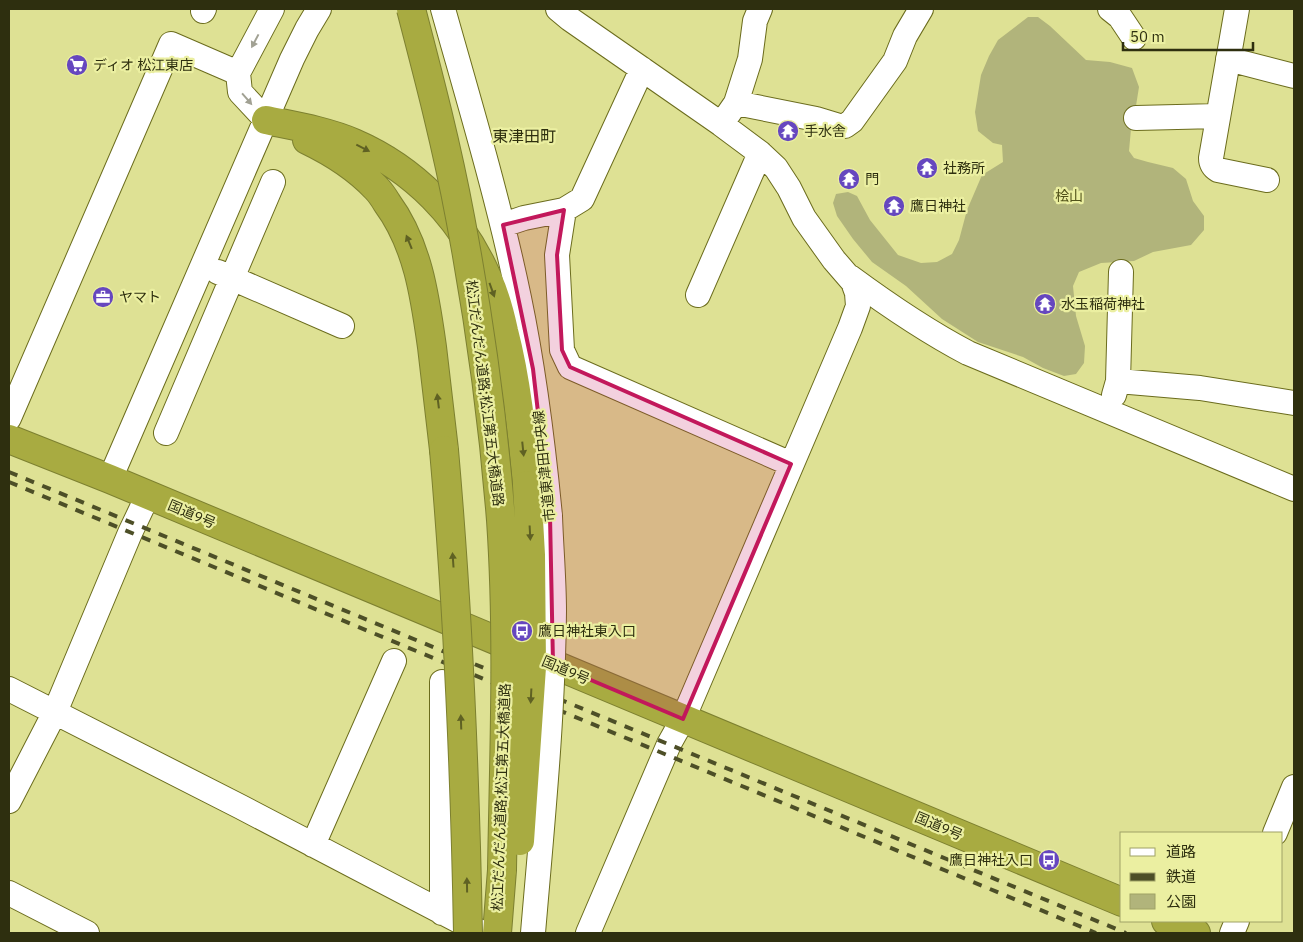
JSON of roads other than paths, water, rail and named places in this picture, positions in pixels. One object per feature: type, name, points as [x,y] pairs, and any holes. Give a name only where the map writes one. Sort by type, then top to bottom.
[{"type":"highway","name":"松江だんだん道路;松江第五大橋道路","points":[[411,9],[435,103],[460,216],[478,321],[492,426],[501,522],[505,620],[505,729],[502,870],[497,933]]},
{"type":"highway","points":[[266,120],[336,156],[359,172],[377,189],[403,228],[413,252],[421,280],[435,369],[451,528],[466,834],[468,933]]},
{"type":"highway","points":[[266,120],[330,135],[354,143],[402,170],[423,186],[456,222],[473,249],[487,277],[498,306],[510,352],[518,397],[527,485],[532,611],[529,726],[520,842],[502,870]]},
{"type":"highway","name":"国道9号","points":[[9,438],[1120,901]]},
{"type":"highway","points":[[1168,922],[1196,933]]},
{"type":"street","points":[[266,120],[240,92],[238,73],[272,9]]},
{"type":"street","points":[[110,479],[292,59],[319,9]]},
{"type":"street","name":"市道東津田中央線","points":[[444,9],[503,224],[520,300],[533,370],[550,516],[554,609],[550,724],[533,933]]},
{"type":"street","points":[[558,9],[722,124],[760,153],[776,168],[789,188],[804,218],[834,260],[850,277],[894,309],[934,335],[968,353],[1294,489]]},
{"type":"street","points":[[722,124],[736,103],[750,59],[755,21],[760,9]]},
{"type":"street","points":[[736,103],[816,119],[839,126],[848,124],[895,61],[905,36],[921,9]]},
{"type":"street","points":[[1110,9],[1120,17],[1134,38]]},
{"type":"street","points":[[1237,9],[1211,158],[1212,166],[1218,170],[1267,180]]},
{"type":"street","points":[[9,418],[171,44],[238,73]]},
{"type":"street","points":[[1228,59],[1294,76]]},
{"type":"street","points":[[503,224],[564,210],[582,198],[642,69]]},
{"type":"street","points":[[1136,118],[1218,116]]},
{"type":"street","points":[[698,295],[760,153]]},
{"type":"street","points":[[166,433],[273,182]]},
{"type":"street","points":[[564,210],[557,255],[562,350],[570,367],[792,464]]},
{"type":"street","points":[[203,265],[342,326]]},
{"type":"street","points":[[1109,412],[1118,381],[1121,272]]},
{"type":"street","points":[[588,933],[669,744],[683,719],[857,312],[857,293],[850,277]]},
{"type":"street","points":[[178,324],[207,336]]},
{"type":"street","points":[[1118,381],[1200,388],[1294,403]]},
{"type":"street","points":[[9,801],[55,712],[130,533],[148,495]]},
{"type":"street","points":[[313,845],[394,661]]},
{"type":"street","points":[[442,682],[444,920]]},
{"type":"street","points":[[9,688],[313,845],[444,920],[482,933]]},
{"type":"street","points":[[1275,832],[1294,787]]},
{"type":"street","points":[[9,893],[87,933]]},
{"type":"railway","points":[[9,472],[1126,933]]},
{"type":"railway","points":[[9,482],[1096,933]]},
{"type":"place","name":"ディオ 松江東店","points":[[77,65]]},
{"type":"place","name":"手水舎","points":[[788,131]]},
{"type":"place","name":"社務所","points":[[927,168]]},
{"type":"place","name":"門","points":[[849,179]]},
{"type":"place","name":"鷹日神社","points":[[894,206]]},
{"type":"place","name":"ヤマト","points":[[103,297]]},
{"type":"place","name":"水玉稲荷神社","points":[[1045,304]]},
{"type":"place","name":"鷹日神社東入口","points":[[522,631]]},
{"type":"place","name":"鷹日神社入口","points":[[1049,860]]},
{"type":"district","name":"東津田町","points":[[524,136]]},
{"type":"park label","name":"桧山","points":[[1069,196]]}]
